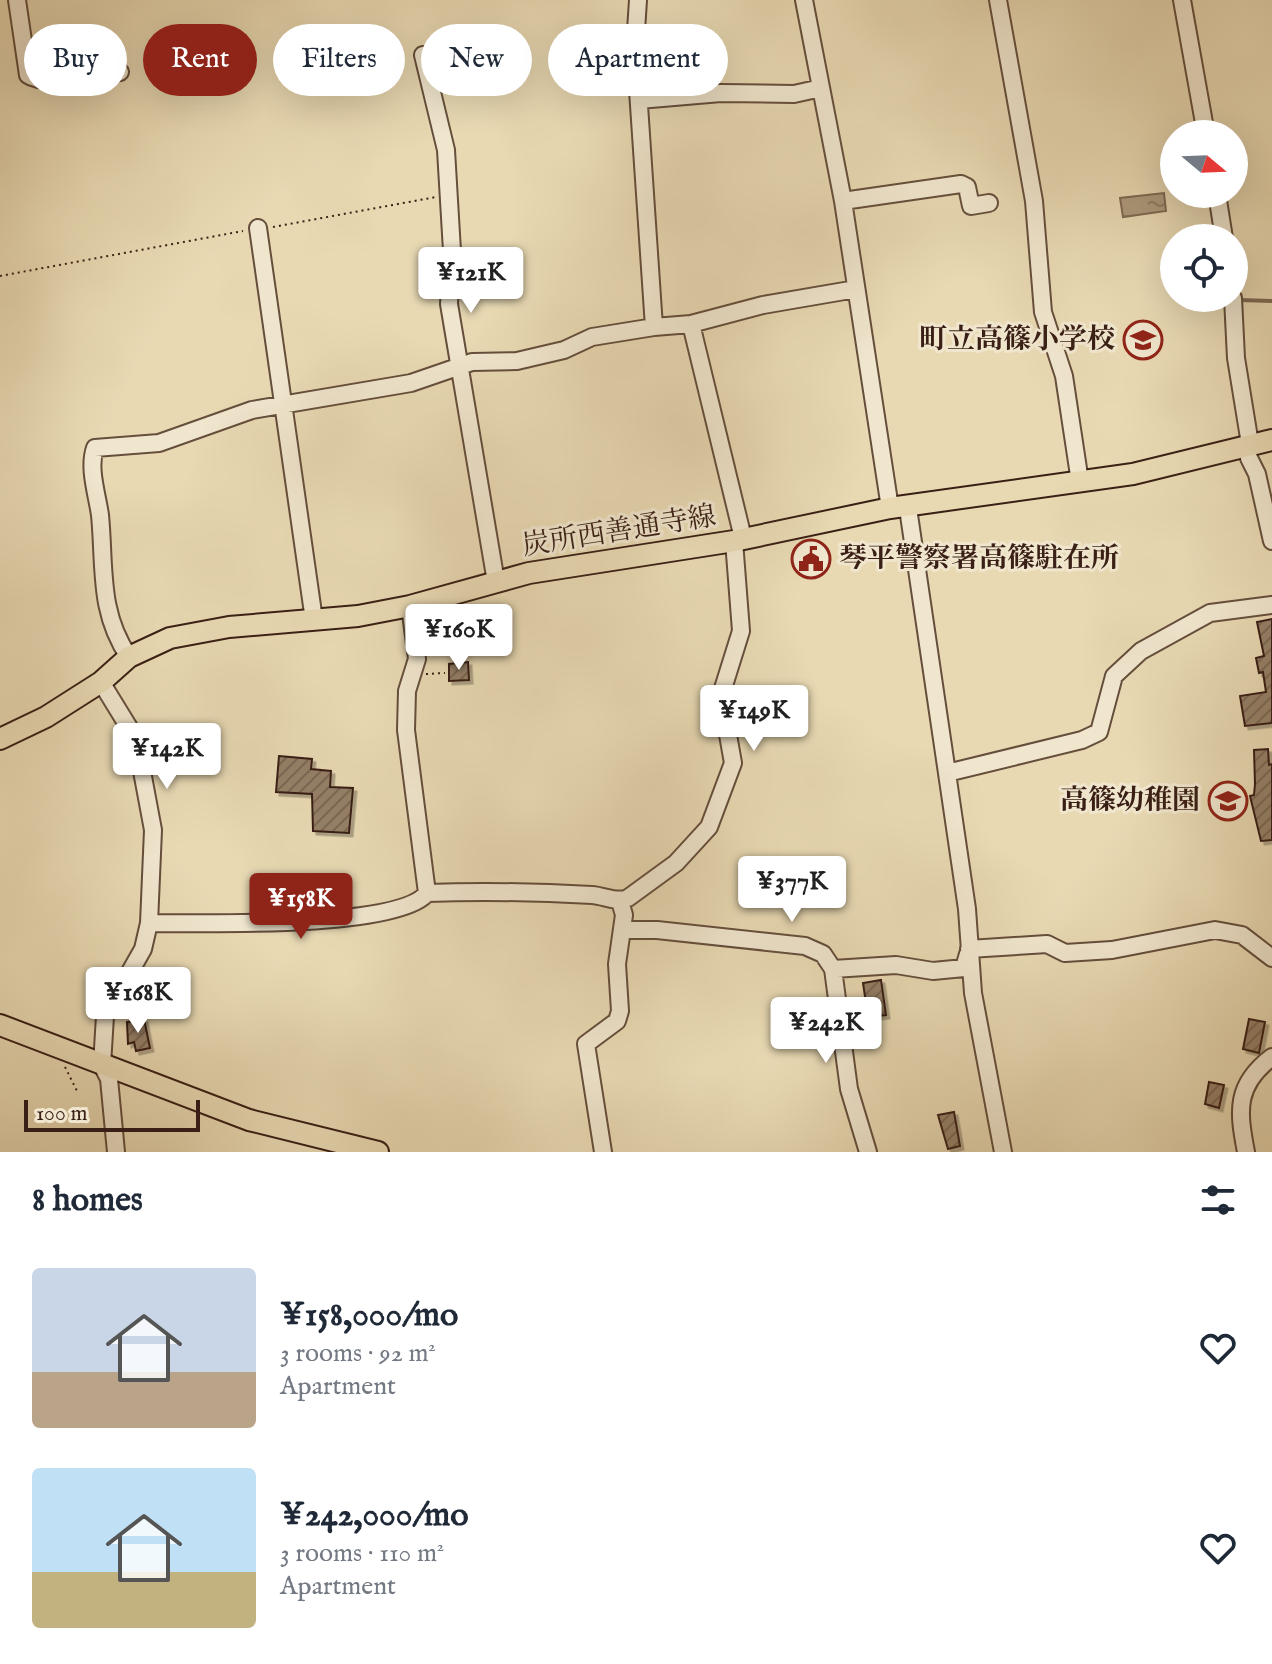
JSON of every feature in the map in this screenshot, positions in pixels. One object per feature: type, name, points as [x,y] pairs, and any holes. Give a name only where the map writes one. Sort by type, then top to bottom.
[{"type":"main road","name":"炭所西善通寺線","points":[[0,739],[46,717],[101,682],[129,657],[170,638],[195,632],[410,606],[541,571],[1133,474],[1250,451],[1272,440]]},
{"type":"main road","points":[[0,1025],[249,1120],[378,1152]]},
{"type":"street","points":[[17,0],[24,48]]},
{"type":"street","points":[[638,0],[635,46],[654,327]]},
{"type":"street","points":[[804,0],[947,773],[967,909],[973,993],[1003,1152]]},
{"type":"street","points":[[998,0],[1034,201],[1043,312],[1064,376],[1080,482]]},
{"type":"street","points":[[1182,0],[1203,120]]},
{"type":"street","points":[[639,100],[721,93],[794,94],[821,88]]},
{"type":"street","points":[[433,96],[446,150],[450,190],[449,304],[496,582]]},
{"type":"street","points":[[843,201],[961,184],[967,187],[971,206],[989,203]]},
{"type":"street","points":[[258,228],[314,620]]},
{"type":"street","points":[[129,657],[110,624],[101,580],[100,517],[91,458],[95,448],[159,443],[252,410],[411,383],[460,369],[472,362],[517,361],[564,350],[592,337],[691,324],[763,305],[856,289]]},
{"type":"street","points":[[1234,312],[1236,358],[1250,451],[1272,541]]},
{"type":"street","points":[[427,893],[485,891],[591,895],[620,901],[676,863],[709,827],[733,763],[721,695],[741,631],[738,540],[691,324]]},
{"type":"street","points":[[947,773],[1082,740],[1099,732],[1114,676],[1141,651],[1210,613],[1272,605]]},
{"type":"street","points":[[149,923],[332,921],[422,901],[427,893],[406,730],[407,691],[417,650],[410,606]]},
{"type":"street","points":[[101,682],[136,739],[153,830],[149,923],[143,949],[105,1016],[102,1065],[109,1079],[116,1152]]},
{"type":"street","points":[[603,1152],[586,1044],[617,1021],[624,915],[620,901]]},
{"type":"street","points":[[622,930],[657,930],[805,946],[823,954],[833,969],[849,1089],[868,1152]]},
{"type":"street","points":[[969,949],[1047,944],[1065,953],[1112,950],[1215,930],[1242,935],[1272,958]]},
{"type":"street","points":[[833,969],[896,965],[933,971],[964,968],[969,949]]},
{"type":"street","points":[[1246,1152],[1238,1108],[1247,1087],[1272,1057]]},
{"type":"path","points":[[0,276],[441,196]]},
{"type":"path","points":[[413,675],[445,673]]},
{"type":"path","points":[[65,1050],[62,1061],[77,1091]]},
{"type":"water","points":[[1160,193],[1160,208],[1166,208],[1166,211],[1123,217],[1120,198]]},
{"type":"building","points":[[1272,619],[1272,723],[1245,726],[1240,696],[1266,692],[1263,672],[1259,673],[1256,658],[1264,656],[1257,622]]},
{"type":"building","points":[[468,662],[469,680],[449,681],[449,664]]},
{"type":"building","points":[[1268,749],[1269,765],[1272,764],[1272,840],[1261,841],[1250,796],[1254,795],[1255,784],[1254,750]]},
{"type":"building","points":[[279,756],[312,759],[311,769],[331,771],[330,787],[353,788],[349,833],[313,831],[312,794],[276,792]]},
{"type":"building","points":[[881,980],[886,1015],[868,1017],[863,983]]},
{"type":"building","points":[[144,1019],[150,1048],[136,1051],[134,1042],[128,1044],[127,1022]]},
{"type":"building","points":[[1249,1019],[1265,1022],[1259,1053],[1243,1049]]},
{"type":"building","points":[[1209,1082],[1224,1085],[1219,1108],[1205,1104]]},
{"type":"building","points":[[954,1112],[960,1146],[948,1149],[938,1115]]},
{"type":"waterway","points":[[1248,300],[1272,301]]},
{"type":"place","name":"町立高篠小学校","points":[[1143,340]]},
{"type":"place","name":"琴平警察署高篠駐在所","points":[[811,559]]},
{"type":"place","name":"高篠幼稚園","points":[[1228,801]]}]
